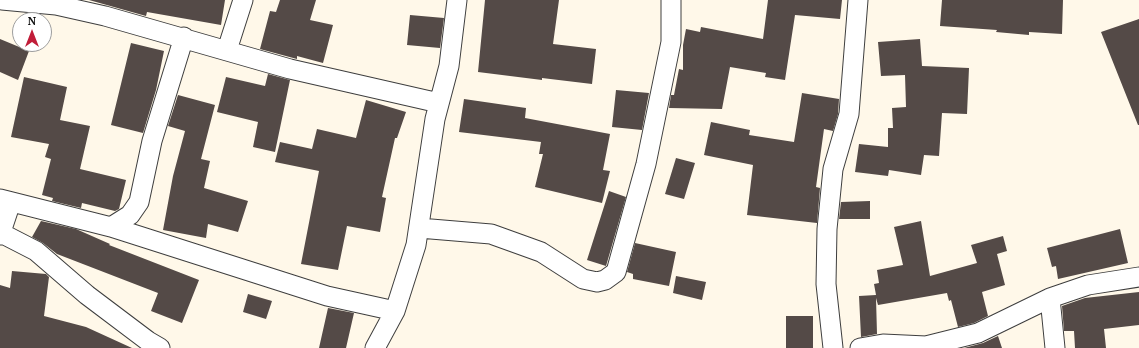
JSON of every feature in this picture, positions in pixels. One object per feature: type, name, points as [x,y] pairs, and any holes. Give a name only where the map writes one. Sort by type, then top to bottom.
[{"type":"street","points":[[2,0],[56,2],[184,37],[290,69],[439,103]]},
{"type":"street","points":[[227,50],[243,0]]},
{"type":"street","points":[[375,348],[395,311],[416,245],[435,119],[449,66],[457,0]]},
{"type":"street","points":[[419,228],[491,234],[540,252],[583,279],[597,282],[605,280],[616,272],[646,164],[671,42],[671,0]]},
{"type":"street","points":[[833,348],[826,284],[827,230],[833,169],[849,114],[858,0]]},
{"type":"street","points":[[110,227],[130,215],[139,202],[152,140],[184,37]]},
{"type":"street","points":[[160,348],[148,341],[88,295],[36,251],[0,234],[5,200],[110,227],[327,296],[395,311]]},
{"type":"street","points":[[860,348],[883,344],[926,346],[978,333],[1050,298],[1088,285],[1139,277]]},
{"type":"street","points":[[1050,298],[1055,348]]},
{"type":"building","points":[[89,0],[225,0],[221,25],[147,12],[146,16]]},
{"type":"building","points":[[280,0],[316,0],[310,20],[333,25],[323,63],[297,56],[297,59],[260,49],[270,11],[276,12]]},
{"type":"building","points":[[485,0],[559,0],[553,44],[596,49],[592,84],[542,78],[542,80],[478,72]]},
{"type":"building","points":[[768,0],[842,0],[840,19],[795,15],[785,80],[765,77],[766,73],[730,67],[722,109],[669,108],[671,95],[674,95],[679,69],[683,70],[683,45],[686,29],[700,32],[701,27],[763,39]]},
{"type":"building","points":[[942,0],[1063,0],[1062,34],[1029,32],[1029,35],[996,32],[997,30],[940,26]]},
{"type":"building","points":[[410,15],[444,18],[440,48],[407,45]]},
{"type":"building","points":[[1139,19],[1139,125],[1138,125],[1101,32]]},
{"type":"building","points":[[0,39],[12,44],[12,52],[29,52],[18,80],[0,72]]},
{"type":"building","points":[[920,39],[922,66],[969,68],[967,114],[942,113],[939,156],[924,155],[921,175],[889,170],[888,176],[855,172],[859,144],[888,147],[888,128],[893,128],[892,108],[906,107],[905,75],[881,76],[878,42]]},
{"type":"building","points":[[131,43],[164,51],[156,90],[143,133],[111,125]]},
{"type":"building","points":[[268,74],[290,80],[275,152],[253,147],[258,122],[217,112],[226,77],[265,86]]},
{"type":"building","points":[[24,77],[67,87],[60,120],[90,126],[80,169],[126,180],[119,209],[115,211],[82,203],[81,208],[52,201],[53,198],[42,195],[51,159],[45,157],[49,144],[11,137]]},
{"type":"building","points":[[616,90],[649,93],[642,130],[612,127]]},
{"type":"building","points":[[802,93],[839,99],[838,114],[833,131],[824,129],[816,187],[820,188],[817,223],[747,215],[753,165],[704,155],[711,122],[750,130],[749,135],[794,142]]},
{"type":"building","points":[[178,95],[215,105],[201,159],[210,161],[204,188],[248,201],[238,232],[208,224],[206,238],[163,230],[173,176],[185,131],[168,126]]},
{"type":"building","points":[[464,99],[526,108],[525,118],[610,134],[603,170],[610,171],[602,203],[535,187],[543,154],[539,154],[541,142],[459,132]]},
{"type":"building","points":[[366,100],[406,112],[397,138],[395,138],[382,197],[386,198],[380,232],[347,226],[338,270],[301,264],[319,171],[275,162],[280,142],[312,149],[317,129],[356,138]]},
{"type":"building","points":[[676,158],[695,163],[684,199],[665,194]]},
{"type":"building","points":[[609,191],[626,197],[606,266],[587,260]]},
{"type":"building","points":[[870,201],[870,219],[839,219],[841,202]]},
{"type":"building","points":[[41,221],[76,229],[110,244],[109,245],[199,280],[182,323],[151,311],[158,293],[57,254],[43,243],[32,237]]},
{"type":"building","points":[[921,221],[930,276],[977,263],[971,245],[1003,236],[1007,251],[997,254],[1005,285],[982,292],[988,316],[974,323],[958,327],[951,300],[949,301],[947,293],[878,305],[876,298],[877,334],[861,337],[859,296],[876,295],[874,284],[879,283],[877,270],[903,265],[894,227]]},
{"type":"building","points":[[1120,229],[1128,263],[1058,279],[1056,266],[1052,267],[1047,248]]},
{"type":"building","points":[[635,243],[676,252],[669,286],[633,279],[633,274],[627,272]]},
{"type":"building","points":[[12,271],[46,274],[49,277],[44,316],[86,327],[132,348],[0,348],[0,285],[10,288]]},
{"type":"building","points":[[676,276],[706,282],[702,300],[673,293]]},
{"type":"building","points":[[1139,292],[1139,325],[1104,329],[1106,348],[1075,348],[1074,331],[1064,331],[1062,306],[1085,298]]},
{"type":"building","points":[[248,294],[272,301],[266,319],[243,312]]},
{"type":"building","points":[[328,308],[354,313],[346,348],[319,348]]},
{"type":"building","points":[[786,316],[813,316],[813,348],[786,348]]},
{"type":"building","points":[[998,336],[1002,348],[964,348],[983,343]]}]
